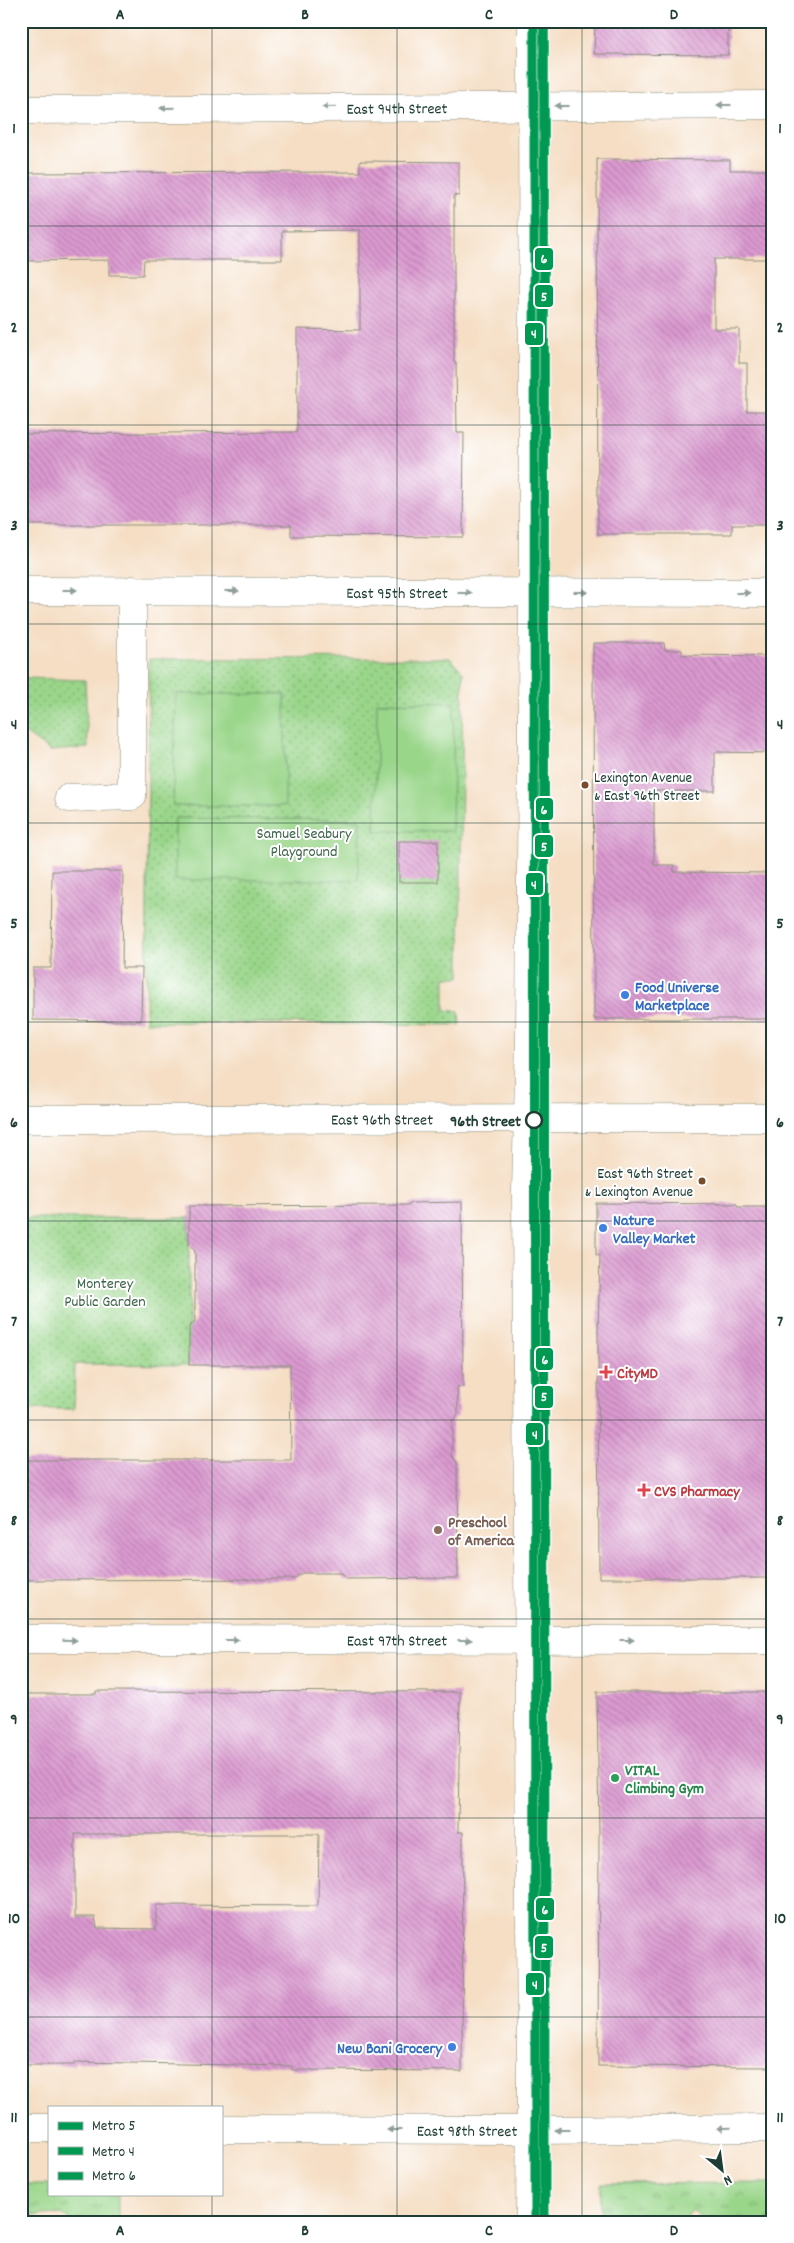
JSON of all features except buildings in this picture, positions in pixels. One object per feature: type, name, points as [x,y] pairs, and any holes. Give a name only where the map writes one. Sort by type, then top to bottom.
[{"type":"main road","points":[[530,2222],[526,1191],[529,1119],[532,592],[532,21]]},
{"type":"main road","name":"East 94th Street","points":[[21,110],[773,105]]},
{"type":"main road","points":[[69,798],[132,796],[132,590]]},
{"type":"main road","name":"East 95th Street","points":[[21,591],[773,593]]},
{"type":"main road","name":"East 96th Street","points":[[21,1119],[773,1118]]},
{"type":"main road","name":"East 97th Street","points":[[21,1640],[773,1640]]},
{"type":"main road","points":[[21,2128],[48,2128]]},
{"type":"main road","name":"East 98th Street","points":[[222,2129],[530,2130],[773,2128]]},
{"type":"green space","name":"Samuel Seabury Playground","points":[[450,658],[463,672],[460,977],[445,977],[445,1010],[459,1011],[460,1025],[146,1022],[149,659]]},
{"type":"green space","points":[[26,678],[85,680],[88,748],[50,751],[21,730],[21,685]]},
{"type":"green space","points":[[176,694],[285,694],[285,806],[173,806]]},
{"type":"green space","points":[[377,702],[454,703],[452,831],[375,831]]},
{"type":"green space","points":[[175,818],[360,820],[358,880],[175,880]]},
{"type":"green space","name":"Monterey Public Garden","points":[[21,1218],[189,1218],[189,1365],[75,1364],[74,1409],[21,1409]]},
{"type":"green space","points":[[773,2183],[773,2222],[704,2222],[693,2210],[681,2222],[600,2222],[601,2184]]},
{"type":"green space","points":[[21,2184],[48,2184],[48,2196],[118,2196],[118,2222],[71,2222],[62,2214],[21,2216]]},
{"type":"metro line","name":"4","points":[[534,21],[535,2222]]},
{"type":"metro line","name":"5","points":[[544,21],[544,2222]]},
{"type":"metro line","name":"6","points":[[544,21],[545,2222]]},
{"type":"place","name":"Lexington Avenue & East 96th Street","points":[[585,785]]},
{"type":"place","name":"Food Universe Marketplace","points":[[625,995]]},
{"type":"place","name":"96th Street","points":[[534,1120]]},
{"type":"place","name":"East 96th Street & Lexington Avenue","points":[[702,1181]]},
{"type":"place","name":"Nature Valley Market","points":[[603,1228]]},
{"type":"place","name":"CityMD","points":[[606,1372]]},
{"type":"place","name":"CVS Pharmacy","points":[[644,1490]]},
{"type":"place","name":"Preschool of America","points":[[438,1530]]},
{"type":"place","name":"VITAL Climbing Gym","points":[[615,1778]]},
{"type":"place","name":"New Bani Grocery","points":[[452,2047]]}]
